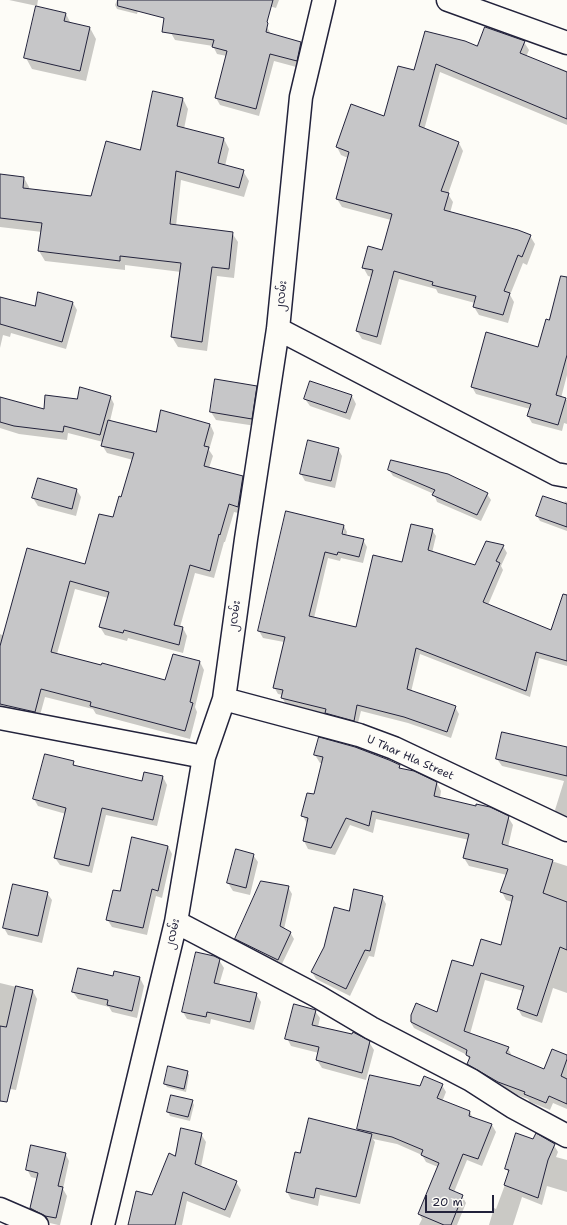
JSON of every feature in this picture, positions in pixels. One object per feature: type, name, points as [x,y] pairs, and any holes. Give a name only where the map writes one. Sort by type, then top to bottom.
[{"type":"street","name":"၂လမ်း","points":[[103,1225],[176,922],[204,757],[224,699],[246,539],[278,329],[302,97],[324,0]]},
{"type":"street","points":[[448,0],[567,43]]},
{"type":"street","points":[[278,329],[556,474],[567,476]]},
{"type":"street","name":"U Thar Hla Street","points":[[224,699],[359,735],[394,748],[567,830]]},
{"type":"street","points":[[0,718],[204,757]]},
{"type":"street","points":[[176,922],[317,996],[371,1028],[471,1080],[513,1107],[567,1136]]},
{"type":"street","points":[[0,1209],[37,1225]]},
{"type":"building","points":[[118,0],[273,0],[266,32],[301,42],[297,61],[270,54],[256,109],[215,98],[227,51],[212,47],[214,40],[162,32],[164,18],[118,6]]},
{"type":"building","points":[[36,6],[66,13],[64,21],[90,27],[80,71],[24,58]]},
{"type":"building","points":[[485,27],[525,41],[520,53],[567,72],[567,119],[436,64],[419,126],[459,142],[441,191],[449,193],[444,210],[518,230],[531,235],[522,257],[518,255],[504,291],[510,293],[503,315],[473,307],[476,296],[432,285],[433,282],[394,271],[377,337],[356,331],[373,270],[362,268],[368,246],[382,250],[392,214],[336,199],[349,152],[336,147],[351,104],[384,116],[398,66],[414,70],[425,31],[465,41],[477,46]]},
{"type":"building","points":[[153,91],[183,98],[177,126],[224,138],[218,163],[244,170],[239,188],[176,171],[170,224],[233,232],[229,269],[212,267],[202,342],[171,337],[181,263],[120,256],[120,261],[38,251],[42,223],[0,218],[0,174],[24,177],[23,188],[91,196],[106,141],[140,150]]},
{"type":"building","points":[[561,276],[567,277],[567,355],[556,395],[566,398],[558,425],[527,416],[531,404],[471,387],[486,332],[538,347],[546,319],[549,320]]},
{"type":"building","points":[[38,292],[73,302],[62,342],[0,324],[0,297],[35,306]]},
{"type":"building","points":[[215,379],[257,386],[252,419],[210,412]]},
{"type":"building","points":[[310,381],[352,395],[346,413],[304,399]]},
{"type":"building","points":[[80,387],[111,396],[100,435],[64,426],[63,432],[14,426],[0,422],[0,397],[44,409],[45,395],[77,399]]},
{"type":"building","points":[[161,410],[210,424],[204,446],[209,447],[204,466],[243,476],[238,507],[229,504],[220,535],[219,534],[210,571],[190,565],[174,625],[183,627],[179,645],[124,630],[123,633],[99,627],[109,592],[70,581],[51,652],[101,665],[102,663],[165,680],[173,654],[200,661],[190,702],[193,703],[185,731],[90,706],[91,702],[41,689],[35,712],[0,704],[0,646],[27,548],[85,564],[99,514],[113,517],[119,496],[121,497],[134,453],[101,446],[108,420],[156,432]]},
{"type":"building","points":[[308,440],[339,448],[331,481],[300,474]]},
{"type":"building","points":[[391,460],[448,474],[488,493],[477,515],[432,495],[435,490],[388,470]]},
{"type":"building","points":[[38,478],[77,489],[72,509],[32,498]]},
{"type":"building","points":[[543,496],[567,504],[567,527],[536,516]]},
{"type":"building","points":[[286,511],[344,525],[342,534],[364,539],[359,557],[338,552],[337,555],[325,552],[309,616],[356,627],[373,555],[402,562],[411,524],[433,529],[428,550],[475,565],[486,541],[504,545],[496,561],[500,563],[483,602],[551,630],[563,594],[567,595],[567,661],[536,652],[526,691],[416,648],[407,689],[456,706],[447,732],[404,717],[357,705],[354,721],[325,713],[326,709],[281,698],[283,690],[273,688],[285,637],[258,631]]},
{"type":"building","points":[[502,732],[567,747],[567,776],[496,759]]},
{"type":"building","points":[[319,737],[355,747],[400,765],[399,768],[414,771],[437,782],[434,796],[476,806],[476,804],[490,807],[509,816],[502,844],[553,860],[543,893],[567,902],[567,950],[560,947],[537,1016],[517,1009],[524,986],[481,973],[464,1031],[509,1047],[506,1053],[544,1069],[552,1049],[567,1055],[561,1076],[567,1079],[567,1104],[549,1096],[546,1103],[524,1094],[525,1092],[498,1082],[467,1064],[470,1057],[466,1055],[467,1050],[411,1022],[411,1015],[416,1003],[437,1012],[452,960],[473,966],[481,939],[501,945],[513,896],[500,892],[508,869],[463,858],[469,834],[372,811],[369,826],[346,818],[331,848],[303,841],[308,818],[301,816],[307,793],[314,794],[323,757],[314,755]]},
{"type":"building","points":[[45,754],[74,761],[73,765],[142,781],[144,772],[163,776],[153,820],[102,808],[89,866],[54,858],[66,808],[33,799]]},
{"type":"building","points":[[132,837],[168,846],[158,891],[152,889],[143,928],[106,920],[113,890],[120,891]]},
{"type":"building","points":[[236,849],[254,854],[246,888],[227,883]]},
{"type":"building","points":[[261,881],[289,886],[280,926],[291,932],[278,960],[235,939]]},
{"type":"building","points":[[13,884],[48,892],[38,936],[3,928]]},
{"type":"building","points":[[354,889],[383,896],[370,951],[365,950],[346,989],[311,972],[324,947],[334,907],[349,911]]},
{"type":"building","points":[[196,952],[220,959],[214,983],[257,993],[250,1022],[207,1012],[206,1017],[182,1012]]},
{"type":"building","points":[[78,968],[113,976],[114,971],[140,977],[132,1011],[107,1005],[108,1000],[72,992]]},
{"type":"building","points":[[16,986],[33,990],[7,1102],[0,1101],[0,1026],[6,1027]]},
{"type":"building","points":[[294,1004],[316,1010],[312,1025],[352,1034],[353,1032],[370,1041],[362,1073],[316,1060],[319,1047],[285,1039]]},
{"type":"building","points":[[168,1066],[188,1071],[184,1089],[164,1084]]},
{"type":"building","points":[[370,1075],[420,1086],[424,1076],[443,1084],[437,1098],[470,1111],[469,1116],[492,1124],[478,1159],[463,1154],[449,1189],[463,1195],[451,1225],[444,1225],[418,1214],[439,1163],[421,1155],[423,1150],[392,1137],[357,1129]]},
{"type":"building","points":[[171,1095],[193,1100],[188,1117],[167,1112]]},
{"type":"building","points":[[309,1118],[372,1134],[356,1197],[316,1188],[314,1198],[286,1192],[295,1152],[300,1153]]},
{"type":"building","points":[[181,1128],[202,1133],[195,1164],[237,1181],[225,1210],[183,1192],[175,1225],[128,1225],[136,1191],[152,1195],[169,1153],[175,1156]]},
{"type":"building","points":[[516,1133],[533,1139],[536,1133],[555,1144],[548,1160],[538,1198],[504,1185],[509,1170],[505,1169]]},
{"type":"building","points":[[31,1145],[66,1153],[58,1186],[63,1187],[56,1218],[45,1216],[30,1208],[38,1173],[26,1170]]}]
